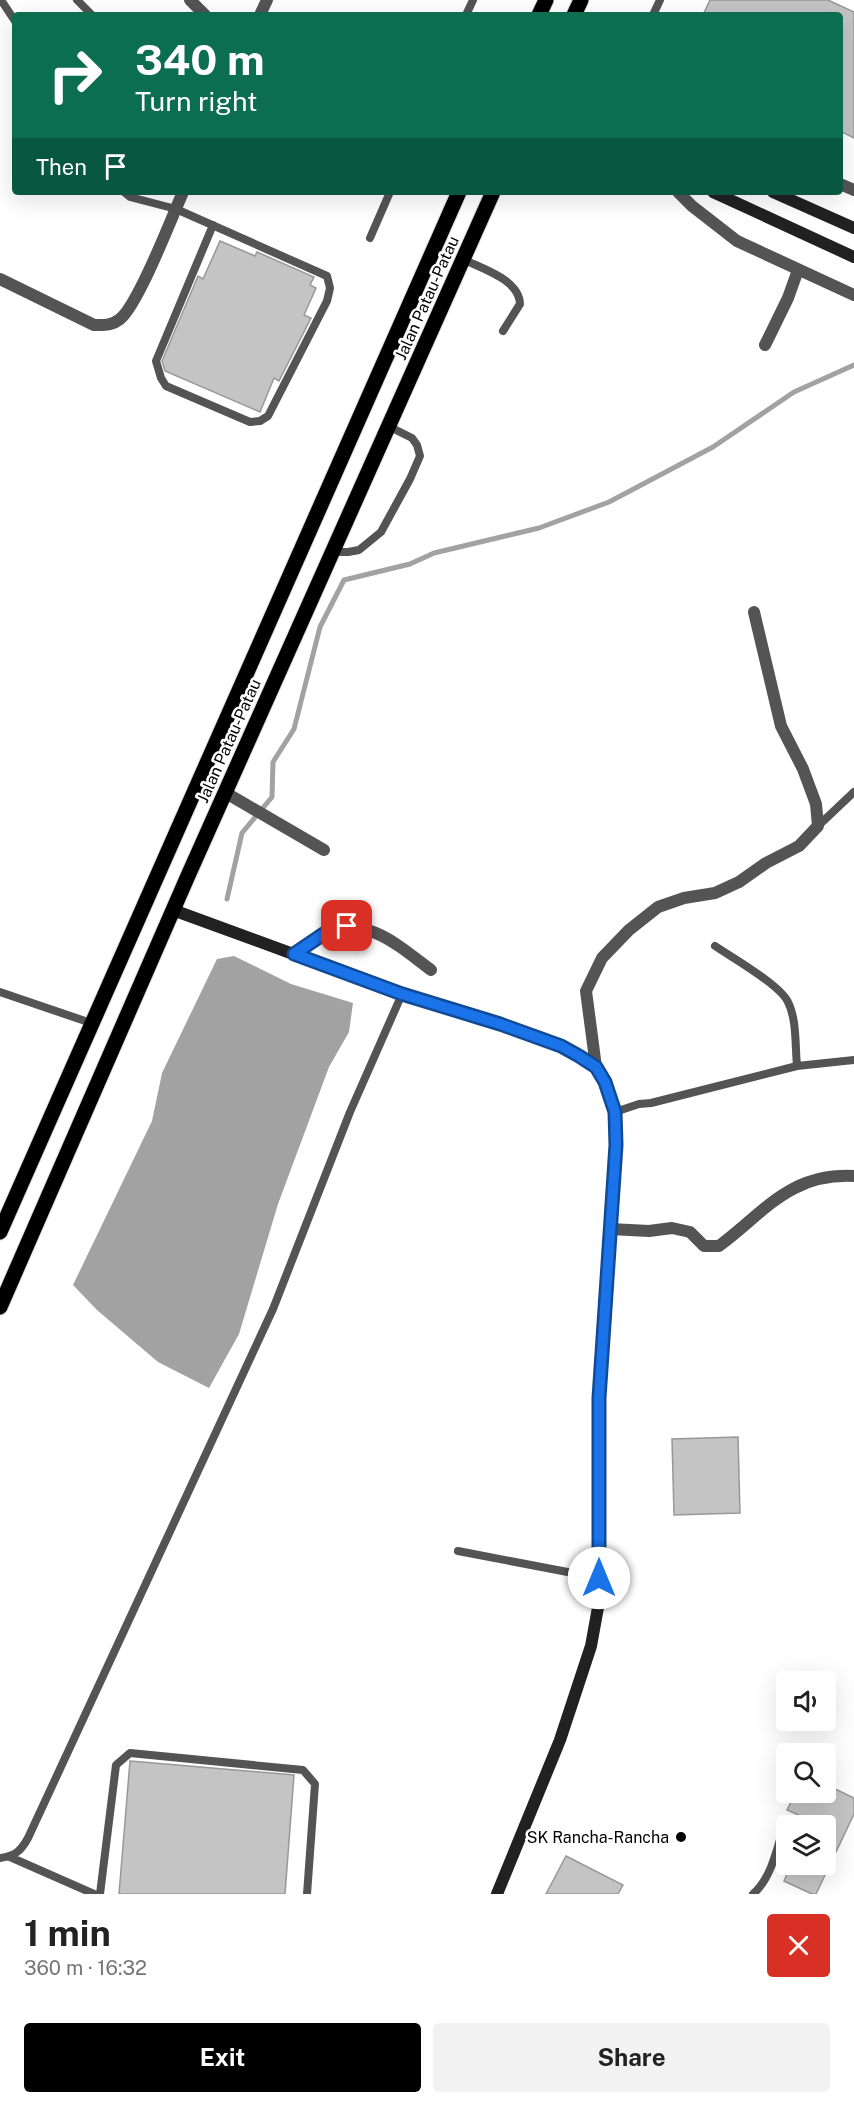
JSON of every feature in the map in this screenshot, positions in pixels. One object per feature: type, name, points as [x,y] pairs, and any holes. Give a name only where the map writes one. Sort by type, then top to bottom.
[{"type":"main road","name":"Jalan Patau-Patau","points":[[0,1232],[458,195]]},
{"type":"main road","name":"Jalan Patau-Patau","points":[[0,1307],[173,910],[492,195]]},
{"type":"street","points":[[190,0],[202,12]]},
{"type":"street","points":[[0,279],[94,325],[110,325],[122,317],[134,301],[182,195]]},
{"type":"street","points":[[681,195],[738,241],[854,295]]},
{"type":"street","points":[[720,195],[854,257]]},
{"type":"street","points":[[780,195],[854,228]]},
{"type":"street","points":[[765,345],[788,298],[798,270]]},
{"type":"street","points":[[496,1894],[560,1740],[591,1646],[599,1602],[599,1398],[616,1145],[615,1112],[605,1082],[596,1067],[586,991],[602,958],[608,951],[628,930],[658,908],[684,898],[714,893],[739,882],[766,863],[799,846],[818,826],[816,804],[810,786],[781,726],[754,612]]},
{"type":"street","points":[[225,793],[324,850]]},
{"type":"street","points":[[173,910],[402,994],[500,1024],[561,1046],[596,1067]]},
{"type":"street","points":[[294,954],[325,933],[347,926],[358,927],[369,929],[389,939],[431,970]]},
{"type":"street","points":[[610,1229],[649,1231],[672,1228],[690,1233],[704,1246],[718,1246],[794,1186],[818,1179],[854,1176]]},
{"type":"lane","points":[[1,0],[12,16]]},
{"type":"lane","points":[[77,0],[89,12]]},
{"type":"lane","points":[[128,195],[176,209],[213,225],[327,276],[330,288],[327,301],[268,416],[260,421],[250,422],[166,386],[157,369],[156,361],[213,225]]},
{"type":"lane","points":[[370,238],[389,195]]},
{"type":"lane","points":[[463,259],[507,282],[519,297],[519,304],[503,331]]},
{"type":"lane","points":[[333,552],[359,550],[378,535],[386,526],[407,486],[420,456],[417,444],[412,438],[390,426]]},
{"type":"lane","points":[[818,826],[854,792]]},
{"type":"lane","points":[[715,946],[774,986],[787,999],[792,1011],[797,1066]]},
{"type":"lane","points":[[0,992],[91,1023]]},
{"type":"lane","points":[[10,1857],[21,1851],[28,1838],[273,1309],[350,1112],[402,994]]},
{"type":"lane","points":[[615,1112],[639,1104],[651,1103],[797,1066],[854,1060]]},
{"type":"lane","points":[[458,1551],[599,1578]]},
{"type":"lane","points":[[100,1894],[117,1765],[130,1753],[303,1770],[315,1784],[307,1894]]},
{"type":"lane","points":[[753,1894],[760,1888],[776,1851]]},
{"type":"lane","points":[[0,1857],[10,1857],[94,1894]]},
{"type":"shaded area","points":[[234,956],[291,984],[353,1003],[349,1032],[329,1067],[278,1204],[239,1334],[209,1388],[158,1362],[97,1310],[73,1285],[152,1121],[162,1073],[217,959]]},
{"type":"building","points":[[710,0],[828,0],[854,12],[854,138],[843,132],[843,12],[704,12]]},
{"type":"building","points":[[220,241],[255,256],[257,252],[314,277],[310,285],[316,288],[304,315],[311,318],[279,381],[274,378],[260,412],[165,371],[162,361],[198,276],[203,279]]},
{"type":"building","points":[[738,1437],[740,1513],[674,1515],[672,1439]]},
{"type":"building","points":[[130,1761],[294,1775],[285,1894],[119,1894]]},
{"type":"building","points":[[836,1789],[854,1798],[854,1814],[836,1852],[836,1815],[798,1815],[787,1810],[790,1803],[836,1803]]},
{"type":"building","points":[[566,1856],[623,1885],[618,1894],[546,1894]]},
{"type":"building","points":[[786,1875],[825,1875],[816,1894],[784,1881]]},
{"type":"waterway","points":[[227,899],[242,833],[272,797],[273,762],[294,729],[320,627],[344,580],[410,564],[434,553],[539,528],[609,502],[713,447],[794,392],[854,365]]},
{"type":"place","name":"SK Rancha-Rancha","points":[[681,1837]]},
{"type":"route","points":[[347,926],[325,933],[294,954],[402,994],[500,1024],[561,1046],[596,1067],[605,1082],[615,1112],[616,1145],[599,1398],[599,1578]]}]
